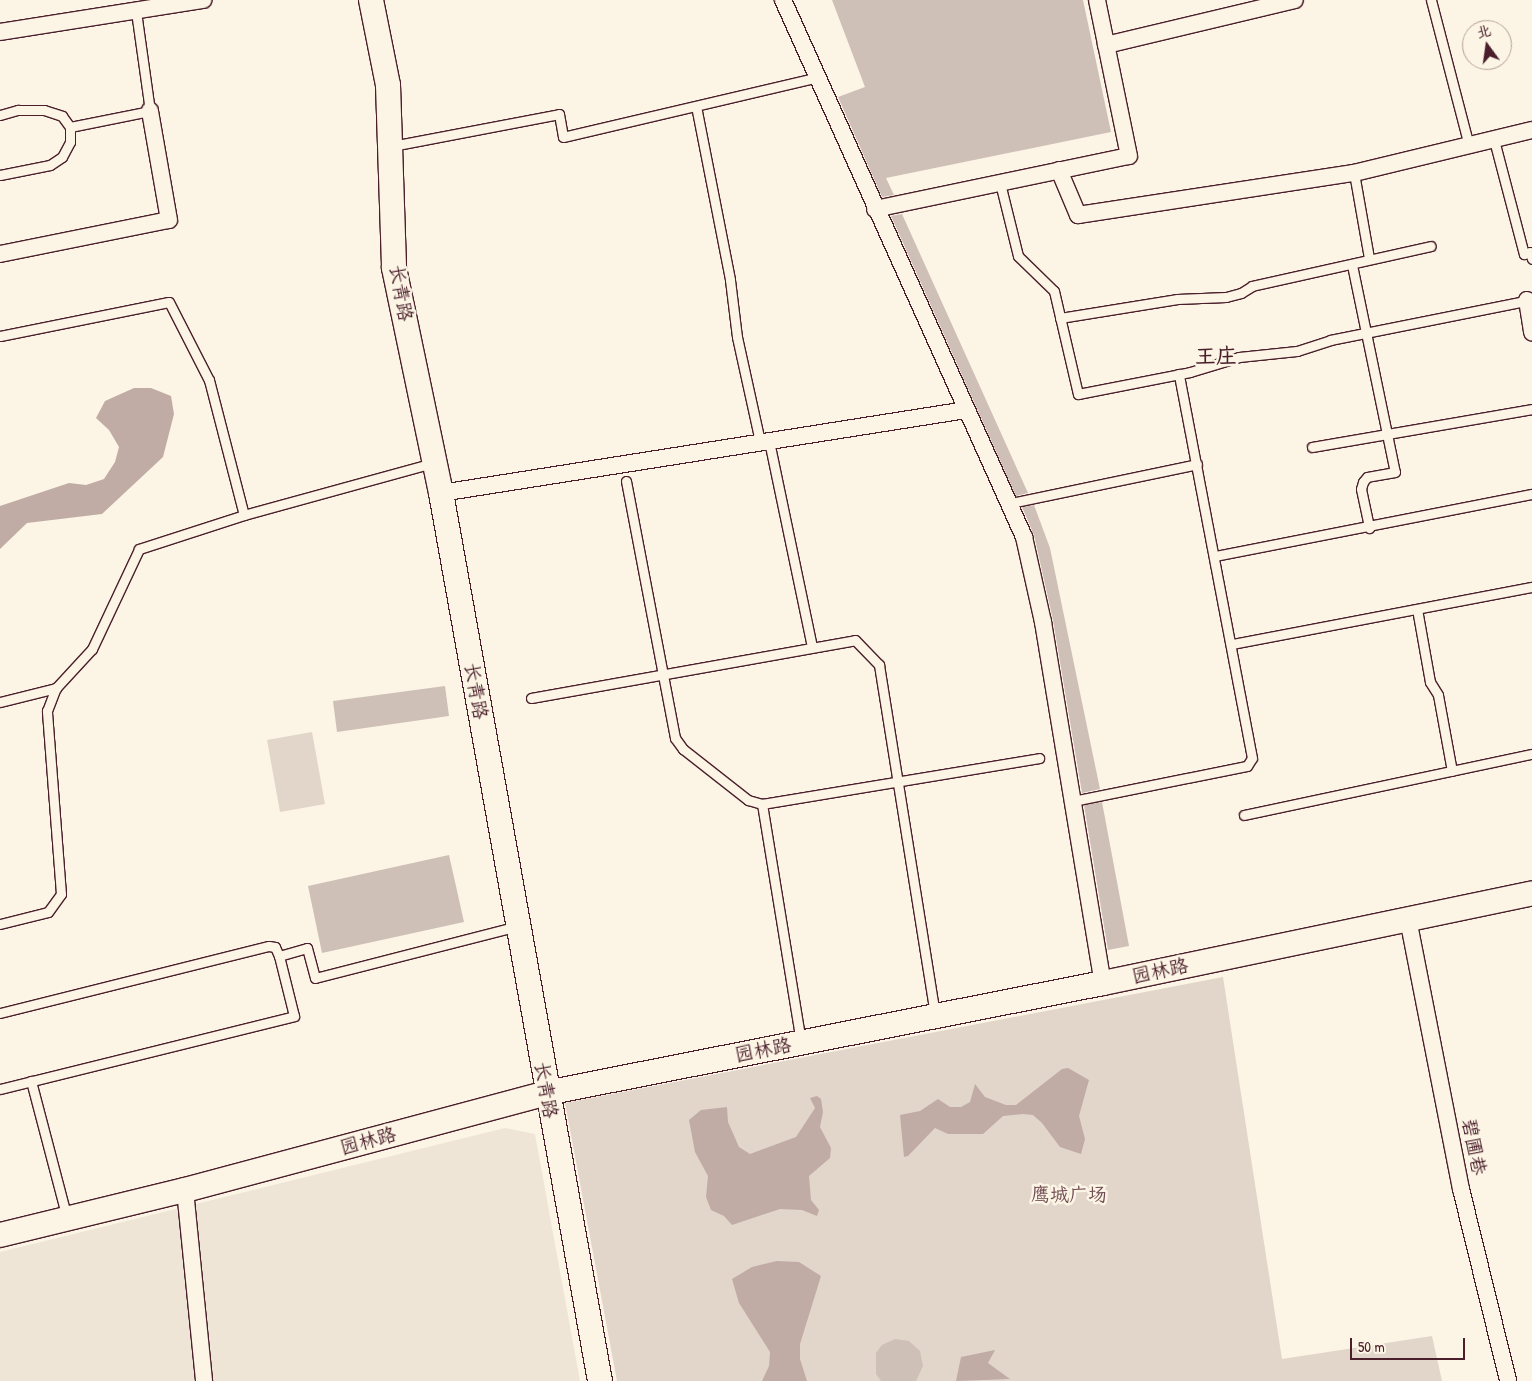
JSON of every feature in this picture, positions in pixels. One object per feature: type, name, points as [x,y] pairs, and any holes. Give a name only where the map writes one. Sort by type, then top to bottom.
[{"type":"street","points":[[0,32],[203,0]]},
{"type":"street","name":"长青路","points":[[371,0],[388,86],[394,268],[435,462],[546,1093],[600,1381]]},
{"type":"street","points":[[783,0],[1024,537],[1031,561],[1103,983]]},
{"type":"street","points":[[875,208],[1129,156],[1097,0]]},
{"type":"street","points":[[1106,46],[1295,0]]},
{"type":"street","points":[[0,254],[169,220],[150,111]]},
{"type":"street","points":[[1059,170],[1078,215],[1354,173],[1532,130]]},
{"type":"street","points":[[1530,300],[1531,323]]},
{"type":"street","points":[[440,492],[966,410]]},
{"type":"street","name":"园林路","points":[[0,1235],[185,1190],[546,1093],[1103,983],[1532,893]]},
{"type":"street","name":"碧圃巷","points":[[1408,919],[1461,1188],[1508,1381]]},
{"type":"street","points":[[185,1190],[204,1381]]},
{"type":"lane","points":[[1431,0],[1469,146]]},
{"type":"lane","points":[[70,127],[150,111],[136,11]]},
{"type":"lane","points":[[390,146],[559,114],[563,136],[818,77]]},
{"type":"lane","points":[[696,106],[730,280],[737,337],[765,441],[812,647]]},
{"type":"lane","points":[[0,116],[18,110],[44,110],[62,116],[70,127],[70,142],[62,157],[50,165],[0,175]]},
{"type":"lane","points":[[1494,140],[1524,254],[1530,252],[1532,259]]},
{"type":"lane","points":[[1354,173],[1370,258]]},
{"type":"lane","points":[[1000,183],[1018,256],[1054,291],[1078,394],[1179,374],[1239,357],[1297,352],[1368,332],[1530,300]]},
{"type":"lane","points":[[1060,318],[1169,300],[1226,297],[1241,294],[1252,286],[1352,265],[1370,258],[1431,246]]},
{"type":"lane","points":[[1352,265],[1368,332],[1395,472],[1367,478],[1363,482],[1361,489],[1369,528]]},
{"type":"lane","points":[[0,336],[170,302],[209,380],[244,515]]},
{"type":"lane","points":[[1073,801],[1247,766],[1252,758],[1232,644],[1179,374]]},
{"type":"lane","points":[[1312,447],[1387,431],[1532,409]]},
{"type":"lane","points":[[0,924],[48,912],[61,894],[47,711],[56,688],[92,649],[140,549],[244,515],[435,462]]},
{"type":"lane","points":[[1011,503],[1197,464]]},
{"type":"lane","points":[[626,481],[675,738],[683,749],[748,800],[762,804],[1039,758]]},
{"type":"lane","points":[[1215,556],[1369,528],[1532,494]]},
{"type":"lane","points":[[1232,644],[1532,587]]},
{"type":"lane","points":[[1417,609],[1430,682],[1438,695],[1452,771]]},
{"type":"lane","points":[[530,698],[854,640],[879,665],[935,1016]]},
{"type":"lane","points":[[0,702],[56,688]]},
{"type":"lane","points":[[1244,815],[1532,754]]},
{"type":"lane","points":[[762,804],[802,1042]]},
{"type":"lane","points":[[279,956],[307,948],[315,978],[517,926]]},
{"type":"lane","points":[[0,1013],[269,946],[275,947],[279,956],[294,1016],[0,1088]]},
{"type":"lane","points":[[31,1081],[67,1219]]},
{"type":"shaded area","points":[[134,388],[151,388],[171,396],[174,414],[163,457],[102,514],[27,523],[0,549],[0,506],[69,483],[86,485],[104,479],[115,462],[119,447],[109,430],[96,418],[105,401]]},
{"type":"shaded area","points":[[1068,1068],[1089,1080],[1079,1116],[1085,1139],[1081,1154],[1060,1147],[1042,1123],[1033,1115],[1023,1114],[1003,1116],[983,1134],[948,1134],[935,1128],[908,1156],[904,1157],[900,1115],[920,1111],[938,1099],[950,1107],[961,1107],[970,1102],[975,1084],[985,1097],[1006,1105],[1016,1105],[1062,1069]]},
{"type":"shaded area","points":[[817,1096],[821,1099],[823,1112],[820,1127],[831,1148],[830,1158],[809,1176],[811,1200],[819,1210],[817,1216],[802,1210],[780,1209],[732,1225],[724,1216],[711,1210],[706,1197],[708,1176],[695,1152],[689,1120],[701,1110],[727,1107],[728,1122],[739,1147],[750,1154],[796,1137],[815,1108],[810,1098]]},
{"type":"shaded area","points":[[505,1128],[535,1134],[580,1381],[0,1381],[0,1252]]},
{"type":"shaded area","points":[[777,1261],[799,1262],[821,1276],[800,1344],[800,1359],[807,1381],[762,1381],[769,1366],[770,1352],[739,1303],[732,1279],[752,1267]]},
{"type":"shaded area","points":[[995,1350],[988,1363],[1010,1379],[956,1381],[961,1357]]},
{"type":"green space","points":[[312,732],[325,804],[280,812],[267,740]]},
{"type":"green space","name":"鹰城广场","points":[[1223,977],[1282,1359],[1432,1336],[1442,1381],[617,1381],[565,1103]]},
{"type":"building","points":[[832,0],[1083,0],[1111,132],[886,178],[894,195],[882,197],[838,97],[865,87]]},
{"type":"building","points":[[902,214],[1028,493],[1016,496],[891,216]]},
{"type":"building","points":[[1034,505],[1050,548],[1100,789],[1082,793],[1053,620],[1034,535],[1022,507]]},
{"type":"building","points":[[445,686],[449,716],[337,732],[333,701]]},
{"type":"building","points":[[1102,802],[1129,946],[1108,950],[1084,805]]},
{"type":"building","points":[[449,855],[464,922],[322,953],[308,886]]},
{"type":"building","points":[[895,1339],[909,1341],[920,1351],[923,1366],[916,1381],[881,1381],[876,1374],[876,1353],[882,1345]]},
{"type":"district","name":"王庄","points":[[1216,356]]}]
